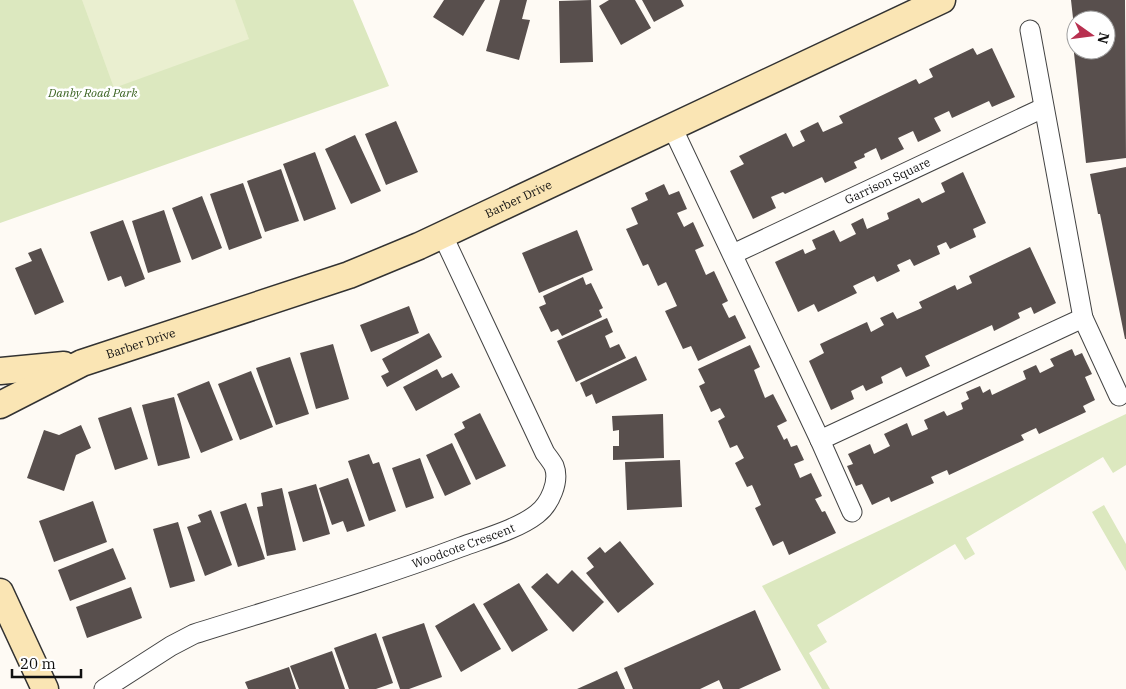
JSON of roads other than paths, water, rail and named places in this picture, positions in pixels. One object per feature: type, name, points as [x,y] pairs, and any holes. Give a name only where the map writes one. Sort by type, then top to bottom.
[{"type":"street","name":"Barber Drive","points":[[0,405],[82,363],[349,275],[442,236],[942,0]]},
{"type":"street","points":[[1030,30],[1083,318],[1119,396]]},
{"type":"street","name":"Garrison Square","points":[[733,254],[1043,108]]},
{"type":"street","points":[[672,127],[820,440],[852,512]]},
{"type":"street","name":"Woodcote Crescent","points":[[104,689],[171,646],[194,634],[422,562],[526,521],[538,513],[548,502],[556,481],[554,466],[545,454],[442,236]]},
{"type":"street","points":[[820,440],[1083,318]]},
{"type":"street","name":"Barber Drive","points":[[0,371],[82,363]]},
{"type":"street","points":[[0,592],[45,689]]},
{"type":"park label","name":"Danby Road Park","points":[[93,93]]}]
